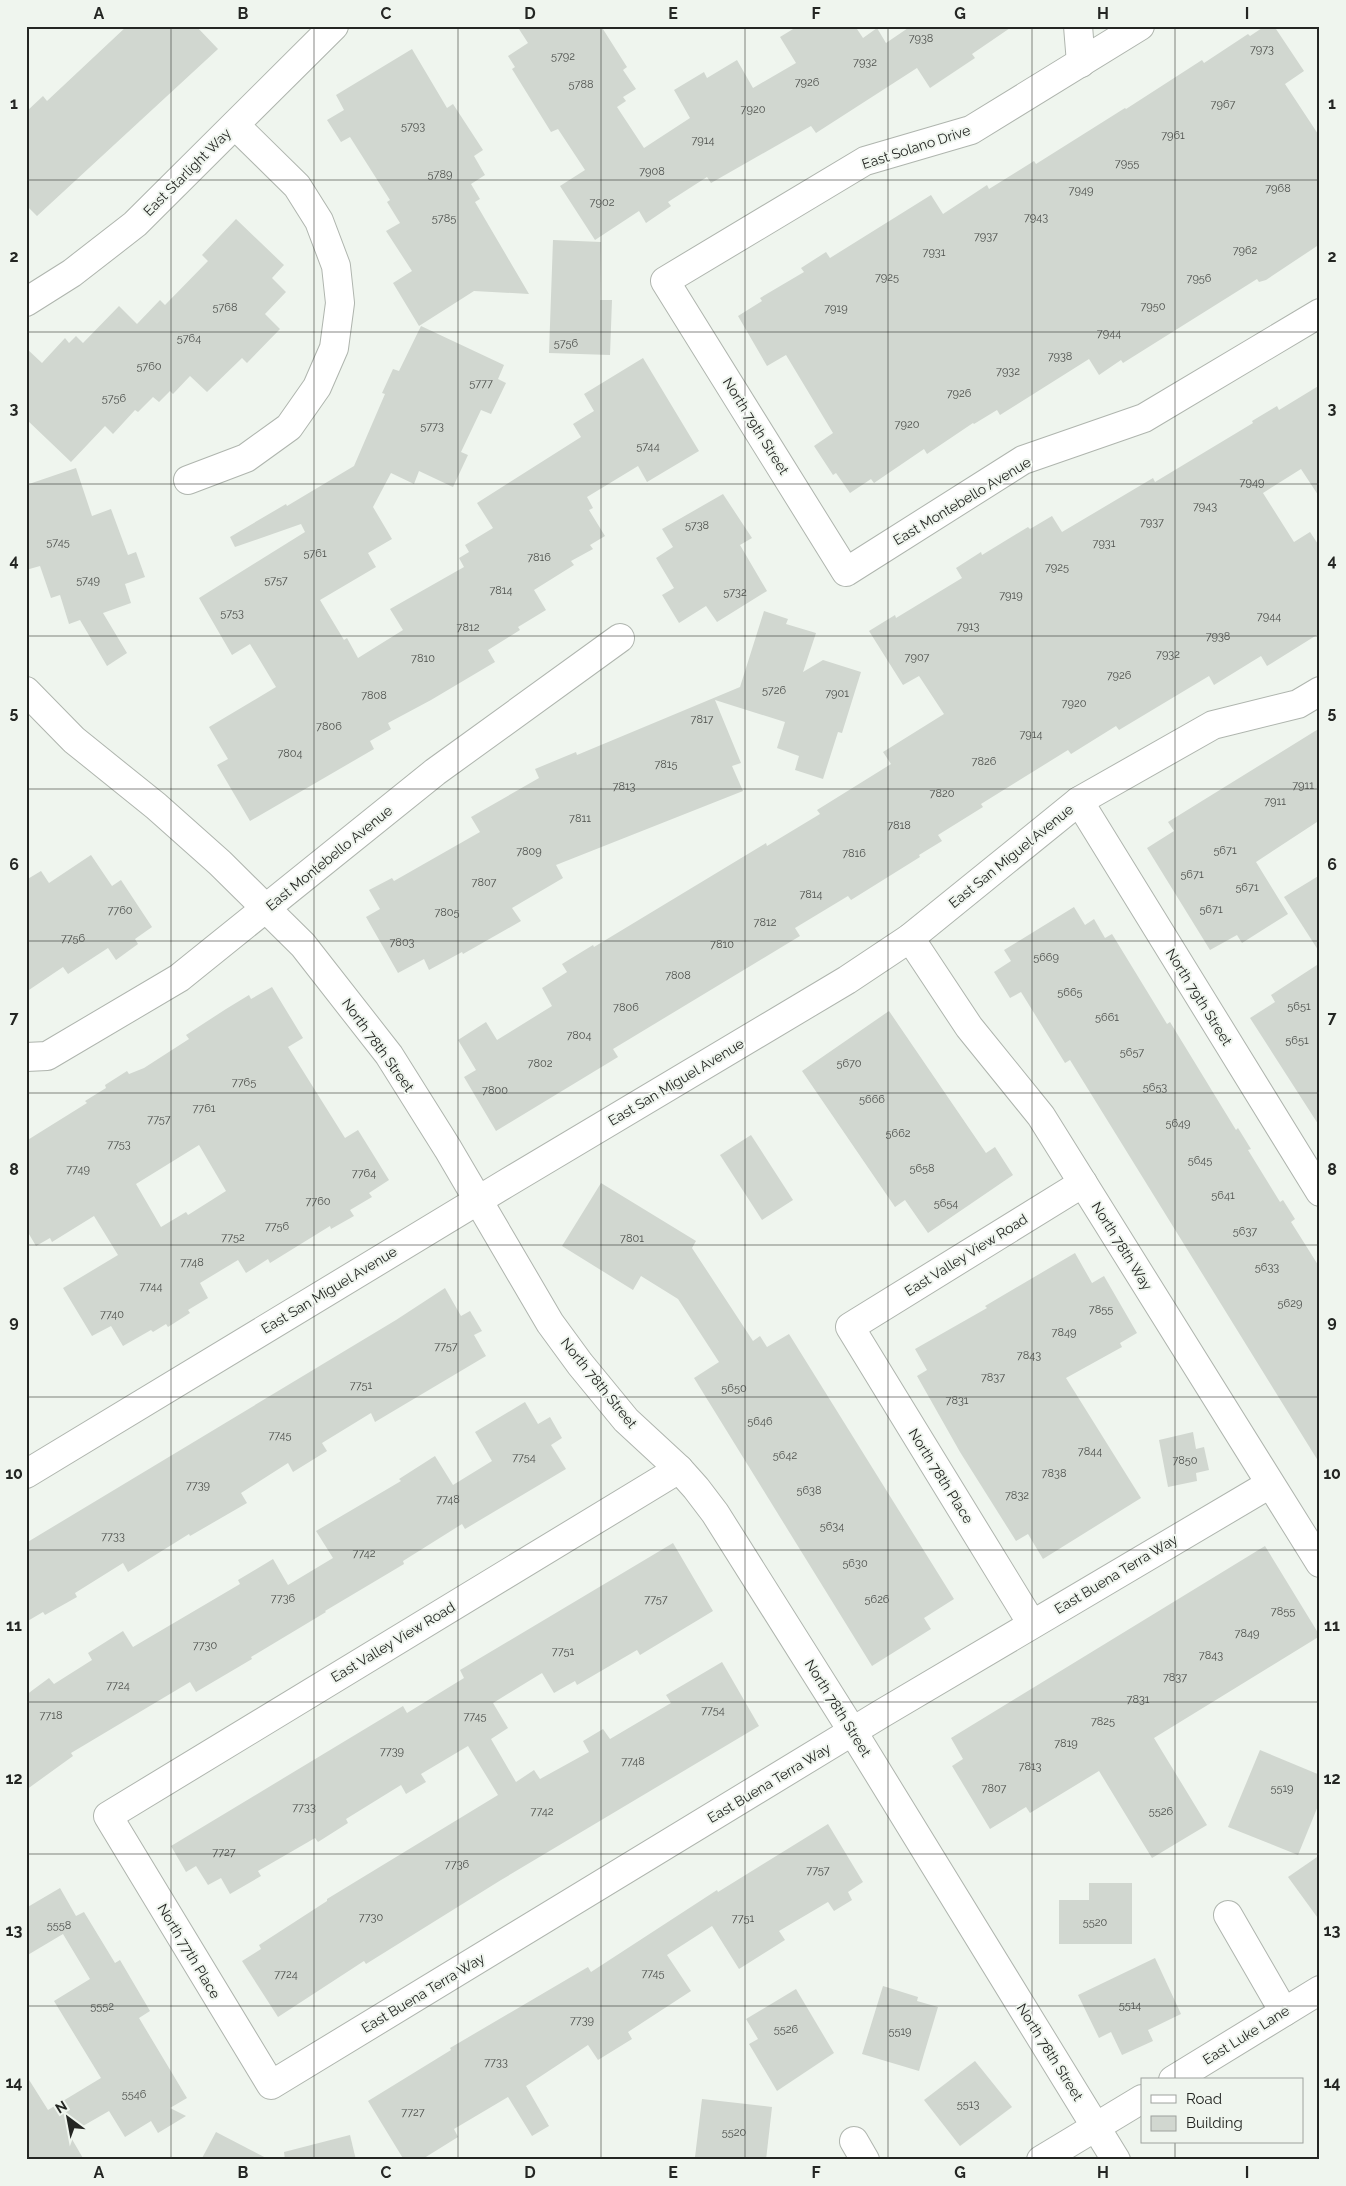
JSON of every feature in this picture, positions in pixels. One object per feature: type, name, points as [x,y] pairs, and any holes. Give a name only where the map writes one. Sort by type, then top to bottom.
[{"type":"street","name":"East Starlight Way","points":[[26,302],[72,273],[135,224],[334,26]]},
{"type":"street","points":[[1078,26],[1082,62]]},
{"type":"street","name":"East Solano Drive","points":[[665,281],[865,161],[971,130],[1140,26]]},
{"type":"street","points":[[188,480],[246,458],[289,427],[317,387],[334,348],[340,303],[336,266],[319,221],[298,186],[235,125]]},
{"type":"street","name":"North 79th Street","points":[[665,281],[846,572]]},
{"type":"street","name":"East Montebello Avenue","points":[[846,572],[1023,460],[1144,418],[1320,313]]},
{"type":"street","name":"East Montebello Avenue","points":[[26,1057],[47,1056],[179,978],[435,772],[620,638]]},
{"type":"street","name":"North 78th Street","points":[[26,691],[74,740],[156,806],[220,863],[303,945],[389,1055],[478,1200],[550,1323],[626,1420],[679,1469],[715,1513],[853,1732],[1116,2160]]},
{"type":"street","name":"East San Miguel Avenue","points":[[26,1474],[478,1200],[847,980],[910,938],[1079,801],[1213,725],[1298,704],[1320,691]]},
{"type":"street","name":"North 79th Street","points":[[1079,801],[1312,1162],[1320,1192]]},
{"type":"street","name":"North 78th Way","points":[[910,938],[969,1027],[1042,1116],[1320,1563]]},
{"type":"street","name":"East Valley View Road","points":[[850,1327],[1083,1183]]},
{"type":"street","name":"North 78th Place","points":[[850,1327],[1032,1624]]},
{"type":"street","name":"East Valley View Road","points":[[108,1816],[679,1469]]},
{"type":"street","name":"East Buena Terra Way","points":[[270,2085],[1032,1624],[1270,1484]]},
{"type":"street","name":"North 77th Place","points":[[108,1816],[270,2085]]},
{"type":"street","points":[[1228,1915],[1284,2012]]},
{"type":"street","name":"East Luke Lane","points":[[1176,2078],[1320,1990]]},
{"type":"street","points":[[1041,2160],[1141,2100]]},
{"type":"building","points":[[127,26],[196,26],[218,49],[37,216],[26,205],[26,112],[43,96],[47,101]]},
{"type":"building","points":[[517,26],[601,26],[627,67],[623,70],[636,89],[623,97],[626,101],[617,107],[644,148],[690,118],[674,90],[704,72],[707,78],[737,60],[753,88],[796,63],[780,37],[798,26],[855,26],[863,38],[877,28],[886,43],[911,26],[1013,26],[972,54],[975,58],[930,88],[917,68],[816,133],[811,126],[711,183],[707,177],[668,202],[671,206],[646,223],[639,211],[595,240],[560,186],[585,170],[558,129],[551,132],[512,69],[515,67],[508,56],[528,43]]},
{"type":"building","points":[[1265,26],[1274,26],[1304,71],[1285,84],[1320,137],[1320,244],[1266,280],[1259,282],[1257,279],[1123,363],[1121,360],[1099,375],[1089,359],[1000,415],[997,410],[973,423],[927,454],[924,449],[874,483],[871,479],[850,493],[836,473],[833,475],[814,446],[833,433],[786,355],[767,366],[738,316],[762,301],[760,298],[804,272],[801,268],[826,252],[830,258],[931,195],[943,214],[987,185],[989,189],[1034,161],[1036,164],[1202,60],[1204,63],[1248,34],[1250,36]]},
{"type":"building","points":[[412,49],[447,108],[453,104],[483,150],[474,156],[485,175],[471,184],[480,199],[475,202],[529,294],[474,291],[419,326],[393,283],[412,271],[386,231],[400,223],[387,202],[390,200],[350,137],[341,142],[327,120],[344,110],[336,95]]},
{"type":"building","points":[[236,219],[284,265],[272,278],[286,292],[265,314],[280,329],[247,363],[242,358],[207,392],[190,376],[173,394],[170,391],[159,402],[153,397],[138,412],[135,410],[113,434],[105,426],[71,462],[26,419],[26,348],[42,363],[65,338],[69,343],[76,336],[83,343],[119,306],[137,324],[160,300],[165,305],[208,261],[202,255]]},
{"type":"building","points":[[553,240],[601,242],[600,300],[612,300],[610,355],[549,353]]},
{"type":"building","points":[[421,326],[504,365],[498,379],[506,383],[491,414],[481,410],[461,452],[468,455],[453,487],[419,471],[414,484],[391,473],[373,507],[392,539],[368,553],[376,567],[320,600],[344,640],[347,638],[358,658],[403,630],[390,609],[464,567],[459,558],[469,552],[465,545],[493,528],[477,503],[581,437],[573,424],[594,411],[584,394],[643,358],[699,451],[647,482],[638,466],[587,497],[593,508],[589,510],[605,536],[590,545],[593,549],[571,561],[574,565],[534,590],[546,610],[518,627],[520,630],[488,650],[495,662],[388,723],[391,729],[370,741],[374,749],[250,821],[217,765],[228,759],[209,727],[276,687],[250,644],[232,655],[199,598],[305,532],[301,524],[235,547],[230,537],[354,466],[385,394],[382,393],[393,369],[399,371]]},
{"type":"building","points":[[1320,385],[1320,498],[1301,469],[1263,493],[1294,542],[1310,532],[1320,547],[1320,633],[1267,666],[1261,656],[1214,685],[1209,676],[1119,730],[1116,726],[1071,754],[1068,750],[981,804],[983,807],[938,835],[942,841],[919,855],[920,857],[851,900],[848,896],[795,928],[800,936],[613,1049],[618,1057],[496,1131],[464,1077],[476,1070],[458,1040],[486,1022],[497,1040],[552,1006],[542,988],[567,972],[562,964],[593,945],[594,947],[766,843],[767,846],[820,814],[817,810],[891,764],[883,752],[944,714],[919,676],[903,685],[869,631],[895,615],[896,618],[962,578],[956,568],[981,552],[982,555],[1028,527],[1030,529],[1052,516],[1062,532],[1153,478],[1155,482],[1253,423],[1252,421],[1277,406],[1279,410]]},
{"type":"building","points":[[76,468],[92,516],[111,509],[128,555],[136,552],[145,577],[125,584],[131,603],[103,613],[127,653],[107,666],[80,620],[69,624],[60,595],[51,598],[40,566],[26,570],[26,485]]},
{"type":"building","points":[[723,494],[752,538],[740,545],[767,591],[717,622],[706,606],[679,623],[662,595],[674,588],[656,558],[673,547],[662,529]]},
{"type":"building","points":[[764,611],[788,619],[786,624],[816,633],[803,672],[823,660],[861,672],[842,733],[838,732],[823,779],[795,770],[799,756],[777,748],[785,722],[715,700],[741,763],[732,766],[743,791],[556,865],[563,878],[512,908],[521,921],[463,954],[462,952],[429,970],[424,959],[398,973],[366,917],[380,909],[369,890],[392,878],[394,881],[480,832],[471,817],[539,778],[535,769],[576,752],[577,755],[740,687]]},
{"type":"building","points":[[1320,728],[1320,820],[1256,862],[1288,914],[1242,943],[1237,935],[1210,950],[1147,848],[1174,831],[1168,822]]},
{"type":"building","points":[[91,855],[112,886],[121,880],[152,927],[135,939],[138,944],[116,960],[108,948],[68,974],[63,967],[26,992],[26,880],[41,871],[49,883]]},
{"type":"building","points":[[1320,875],[1320,953],[1284,897]]},
{"type":"building","points":[[1074,907],[1085,925],[1094,919],[1105,938],[1112,934],[1167,1024],[1170,1022],[1236,1130],[1238,1128],[1251,1149],[1248,1150],[1280,1202],[1283,1200],[1295,1219],[1291,1222],[1320,1268],[1320,1464],[1070,1060],[1065,1063],[1021,992],[1010,998],[994,972],[1011,961],[1004,950]]},
{"type":"building","points":[[1320,963],[1320,1127],[1250,1018],[1275,1002],[1271,995]]},
{"type":"building","points":[[272,987],[303,1038],[288,1047],[345,1138],[358,1130],[389,1180],[369,1193],[372,1197],[350,1210],[354,1216],[331,1229],[330,1226],[270,1263],[268,1259],[246,1273],[238,1260],[200,1283],[208,1298],[188,1310],[190,1313],[168,1327],[166,1324],[153,1332],[151,1330],[123,1346],[111,1326],[92,1336],[63,1288],[118,1255],[94,1216],[52,1242],[50,1238],[36,1246],[26,1229],[26,1141],[87,1103],[85,1101],[106,1088],[105,1085],[127,1071],[129,1074],[144,1068],[189,1039],[186,1035],[226,1009],[249,995],[251,999]],"holes":[[[199,1145],[226,1191],[188,1215],[186,1212],[161,1227],[136,1184]]]},
{"type":"building","points":[[889,1011],[986,1153],[995,1147],[1013,1175],[928,1233],[905,1200],[895,1207],[802,1071]]},
{"type":"building","points":[[751,1135],[793,1200],[762,1220],[720,1155]]},
{"type":"building","points":[[601,1183],[696,1241],[692,1248],[753,1341],[760,1336],[767,1347],[789,1334],[954,1599],[924,1618],[931,1629],[872,1666],[694,1378],[719,1362],[678,1299],[641,1276],[633,1290],[562,1246]]},
{"type":"building","points":[[1075,1253],[1092,1283],[1104,1276],[1137,1333],[1120,1343],[1122,1347],[1066,1378],[1141,1498],[1043,1559],[1028,1534],[1016,1541],[960,1452],[917,1376],[927,1370],[915,1349],[987,1308],[985,1306]]},
{"type":"building","points":[[445,1288],[461,1316],[470,1311],[482,1331],[474,1335],[486,1356],[375,1422],[371,1413],[322,1443],[327,1451],[293,1472],[288,1463],[241,1493],[247,1503],[190,1536],[189,1534],[128,1572],[123,1563],[75,1593],[77,1597],[45,1615],[43,1612],[26,1622],[26,1543],[396,1320]]},
{"type":"building","points":[[525,1402],[538,1424],[550,1417],[562,1438],[551,1445],[566,1469],[465,1529],[462,1524],[403,1561],[404,1564],[196,1692],[190,1682],[71,1753],[73,1756],[26,1790],[26,1695],[49,1678],[54,1684],[92,1660],[88,1653],[123,1631],[133,1647],[240,1584],[238,1580],[273,1559],[288,1585],[333,1558],[316,1531],[401,1481],[399,1479],[435,1456],[453,1485],[492,1461],[475,1432]]},
{"type":"building","points":[[1193,1432],[1196,1449],[1204,1447],[1209,1470],[1196,1473],[1197,1481],[1168,1487],[1159,1440]]},
{"type":"building","points":[[673,1543],[713,1611],[640,1655],[637,1650],[577,1685],[575,1681],[554,1693],[542,1673],[493,1703],[508,1728],[491,1739],[516,1782],[534,1770],[540,1779],[589,1752],[583,1741],[603,1729],[610,1739],[671,1703],[666,1695],[722,1662],[759,1726],[501,1880],[366,1964],[364,1961],[278,2017],[242,1961],[261,1949],[259,1945],[327,1901],[327,1899],[498,1795],[468,1746],[421,1774],[426,1782],[406,1794],[401,1785],[346,1819],[348,1823],[318,1842],[315,1838],[258,1871],[261,1876],[230,1894],[221,1878],[208,1885],[196,1866],[186,1872],[171,1846],[403,1706],[407,1713],[464,1678],[460,1670]]},
{"type":"building","points":[[1265,1546],[1320,1636],[1154,1738],[1207,1825],[1152,1858],[1099,1771],[1030,1813],[1026,1807],[990,1829],[952,1766],[963,1759],[951,1738]]},
{"type":"building","points":[[1260,1750],[1320,1775],[1320,1801],[1298,1855],[1228,1827]]},
{"type":"building","points":[[828,1824],[863,1882],[848,1892],[852,1900],[834,1911],[828,1902],[779,1931],[785,1940],[739,1969],[712,1926],[667,1955],[691,1991],[628,2032],[632,2039],[598,2060],[588,2045],[526,2086],[549,2126],[532,2136],[508,2097],[454,2129],[458,2137],[421,2160],[404,2160],[368,2101],[451,2050],[450,2048],[588,1967],[591,1972],[717,1890],[718,1892]]},
{"type":"building","points":[[1320,1855],[1320,1921],[1288,1877]]},
{"type":"building","points":[[1089,1883],[1132,1883],[1132,1944],[1059,1944],[1059,1900],[1089,1900]]},
{"type":"building","points":[[60,1888],[76,1916],[84,1912],[115,1963],[120,1960],[150,2011],[139,2018],[187,2098],[170,2108],[186,2116],[158,2133],[151,2121],[125,2137],[109,2111],[69,2134],[84,2160],[26,2160],[26,2075],[48,2110],[101,2078],[54,2001],[90,1979],[63,1934],[26,1956],[26,1908]]},
{"type":"building","points":[[1155,1958],[1181,2014],[1148,2030],[1153,2041],[1122,2055],[1111,2032],[1099,2038],[1078,1995]]},
{"type":"building","points":[[883,1986],[918,1997],[917,2001],[938,2007],[919,2071],[862,2054]]},
{"type":"building","points":[[796,1989],[834,2053],[777,2091],[749,2044],[758,2039],[746,2019]]},
{"type":"building","points":[[975,2061],[1012,2107],[960,2146],[924,2100]]},
{"type":"building","points":[[702,2099],[772,2107],[766,2160],[715,2160],[695,2157]]},
{"type":"building","points":[[216,2132],[270,2160],[201,2160]]},
{"type":"building","points":[[350,2135],[356,2160],[285,2160],[284,2152]]}]
